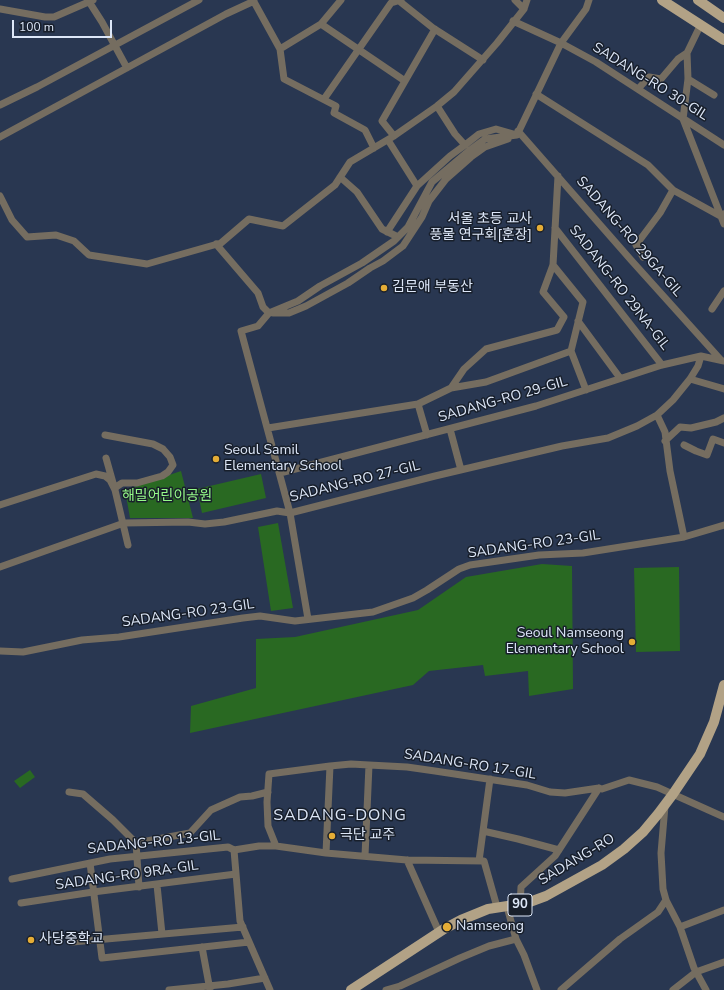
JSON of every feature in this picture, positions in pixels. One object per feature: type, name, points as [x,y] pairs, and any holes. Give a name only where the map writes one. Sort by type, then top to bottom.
[{"type":"main road","points":[[662,0],[724,40]]},
{"type":"main road","points":[[698,0],[724,18]]},
{"type":"main road","name":"SADANG-RO","points":[[351,990],[439,932],[470,915],[502,907],[520,905],[546,896],[602,865],[624,849],[643,832],[665,806],[700,754],[708,738],[722,700],[724,685]]},
{"type":"street","points":[[0,106],[199,0]]},
{"type":"street","points":[[280,49],[321,24],[340,0]]},
{"type":"street","points":[[324,99],[391,3],[400,0],[435,29],[483,60]]},
{"type":"street","points":[[515,0],[524,9]]},
{"type":"street","points":[[0,196],[12,220],[27,237],[56,235],[74,241],[89,256],[147,264],[221,243],[249,219],[283,226],[335,185],[350,162],[391,138],[437,106],[454,92],[483,60],[524,9],[527,0]]},
{"type":"street","points":[[216,244],[258,293],[263,307],[269,313],[289,313],[306,306],[348,283],[382,261],[403,246],[422,217],[429,201],[446,179],[471,157],[485,148],[518,133],[561,43],[586,9],[589,0]]},
{"type":"street","points":[[0,9],[45,17],[54,17],[90,1],[127,68]]},
{"type":"street","points":[[0,137],[226,14],[254,1],[280,49],[284,80],[336,106],[334,113],[366,130],[374,148]]},
{"type":"street","name":"SADANG-RO 30-GIL","points":[[513,21],[561,43],[596,62],[724,145]]},
{"type":"street","points":[[321,24],[405,81]]},
{"type":"street","points":[[701,24],[687,54],[688,79],[683,119],[723,218]]},
{"type":"street","points":[[416,186],[402,163],[382,121],[435,29]]},
{"type":"street","points":[[638,89],[649,76],[661,79],[678,59],[687,54]]},
{"type":"street","points":[[688,79],[714,95]]},
{"type":"street","points":[[536,94],[648,165],[673,190],[723,218]]},
{"type":"street","points":[[437,106],[455,134],[465,145]]},
{"type":"street","points":[[387,232],[416,186],[450,156],[479,134],[496,129],[518,133]]},
{"type":"street","points":[[308,619],[290,513],[241,331],[258,326],[269,313],[298,301],[320,286],[362,263],[398,237],[408,227],[432,182],[470,150],[485,139],[518,133]]},
{"type":"street","name":"SADANG-RO 29GA-GIL","points":[[518,133],[723,359]]},
{"type":"street","points":[[450,388],[464,369],[486,349],[558,330],[564,317],[543,292],[553,265],[558,176]]},
{"type":"street","points":[[340,177],[357,192],[382,229],[398,237]]},
{"type":"street","points":[[643,257],[636,245],[660,213],[673,190]]},
{"type":"street","points":[[415,213],[422,217]]},
{"type":"street","name":"SADANG-RO 29NA-GIL","points":[[555,228],[662,365]]},
{"type":"street","points":[[268,428],[418,404],[450,388],[486,382],[571,351],[583,302],[553,265]]},
{"type":"street","points":[[712,309],[724,291]]},
{"type":"street","points":[[578,322],[620,378]]},
{"type":"street","name":"SADANG-RO 29-GIL","points":[[571,351],[586,390]]},
{"type":"street","name":"SADANG-RO 29-GIL","points":[[280,473],[536,406],[662,365],[701,356],[723,359]]},
{"type":"street","name":"SADANG-RO 27-GIL","points":[[0,567],[124,523],[188,522],[205,524],[224,522],[277,511],[290,513],[388,487],[562,446],[608,438],[637,426],[657,415],[673,400],[690,379],[698,366],[701,356]]},
{"type":"street","points":[[690,379],[724,389]]},
{"type":"street","name":"SADANG-RO 29-GIL","points":[[418,404],[427,434]]},
{"type":"street","points":[[657,415],[664,432],[684,538]]},
{"type":"street","points":[[665,441],[680,427],[691,428],[716,422],[724,418]]},
{"type":"street","points":[[450,429],[461,470]]},
{"type":"street","points":[[105,435],[153,444],[163,449],[170,457],[173,465],[168,472],[162,476],[137,483],[122,483],[116,487],[116,490]]},
{"type":"street","points":[[684,445],[707,455],[713,439],[724,443]]},
{"type":"street","points":[[106,458],[116,490],[128,545]]},
{"type":"street","points":[[0,505],[96,474],[105,476],[110,480],[116,490]]},
{"type":"street","name":"SADANG-RO 23-GIL","points":[[0,651],[23,652],[82,640],[119,637],[260,616],[295,621],[373,612],[413,598],[458,569],[476,564],[539,555],[582,552],[684,538],[724,525]]},
{"type":"street","name":"SADANG-RO 17-GIL","points":[[268,788],[269,774],[351,764],[407,767],[527,785],[550,792],[565,793],[599,788],[602,789],[629,780],[657,787],[723,815]]},
{"type":"street","points":[[364,856],[370,765]]},
{"type":"street","points":[[326,853],[330,766]]},
{"type":"street","points":[[490,779],[479,861],[484,861],[502,907],[524,955],[537,990]]},
{"type":"street","points":[[136,843],[190,833],[211,810],[240,798],[252,796],[268,788],[268,826],[276,846]]},
{"type":"street","points":[[520,905],[521,887],[559,850],[599,788]]},
{"type":"street","points":[[69,792],[83,794],[113,820],[136,843],[139,887]]},
{"type":"street","points":[[665,806],[661,853],[663,889],[666,900],[680,927],[696,972],[706,990]]},
{"type":"street","points":[[483,832],[518,839],[559,850]]},
{"type":"street","name":"SADANG-RO 13-GIL","points":[[12,879],[110,859],[228,847],[234,850],[259,846],[276,846],[326,853],[407,860],[479,861]]},
{"type":"street","points":[[234,850],[240,921],[270,990]]},
{"type":"street","points":[[407,860],[439,932]]},
{"type":"street","points":[[90,863],[102,958],[249,942]]},
{"type":"street","name":"SADANG-RO 9RA-GIL","points":[[21,903],[93,892],[236,874]]},
{"type":"street","points":[[157,885],[162,934]]},
{"type":"street","points":[[561,990],[620,939],[658,912],[666,900]]},
{"type":"street","points":[[680,927],[724,910]]},
{"type":"street","points":[[72,942],[243,927]]},
{"type":"street","points":[[386,990],[401,988],[460,958],[489,946],[516,939]]},
{"type":"street","points":[[202,947],[209,988]]},
{"type":"street","points":[[673,990],[696,972],[724,962]]},
{"type":"street","points":[[169,990],[209,988],[265,978]]},
{"type":"green space","name":"해밀어린이공원","points":[[181,471],[193,518],[130,518],[125,490]]},
{"type":"green space","points":[[261,474],[266,498],[202,513],[197,489]]},
{"type":"green space","points":[[278,523],[293,608],[271,611],[258,527]]},
{"type":"green space","points":[[542,564],[572,566],[573,689],[529,696],[528,671],[485,676],[483,665],[429,671],[413,685],[190,733],[191,706],[256,688],[256,639],[295,637],[418,610],[466,577]]},
{"type":"green space","points":[[679,567],[680,651],[636,652],[634,568]]},
{"type":"green space","points":[[30,770],[35,777],[20,788],[14,781]]},
{"type":"place","name":"서울 초등 교사 풍물 연구회[훈장]","points":[[540,228]]},
{"type":"place","name":"김문애 부동산","points":[[384,288]]},
{"type":"place","name":"Seoul Samil Elementary School","points":[[216,459]]},
{"type":"place","name":"Seoul Namseong Elementary School","points":[[632,642]]},
{"type":"place","name":"극단 교주","points":[[332,836]]},
{"type":"place","name":"Namseong","points":[[447,927]]},
{"type":"place","name":"사당중학교","points":[[31,940]]},
{"type":"district","name":"SADANG-DONG","points":[[340,816]]}]
